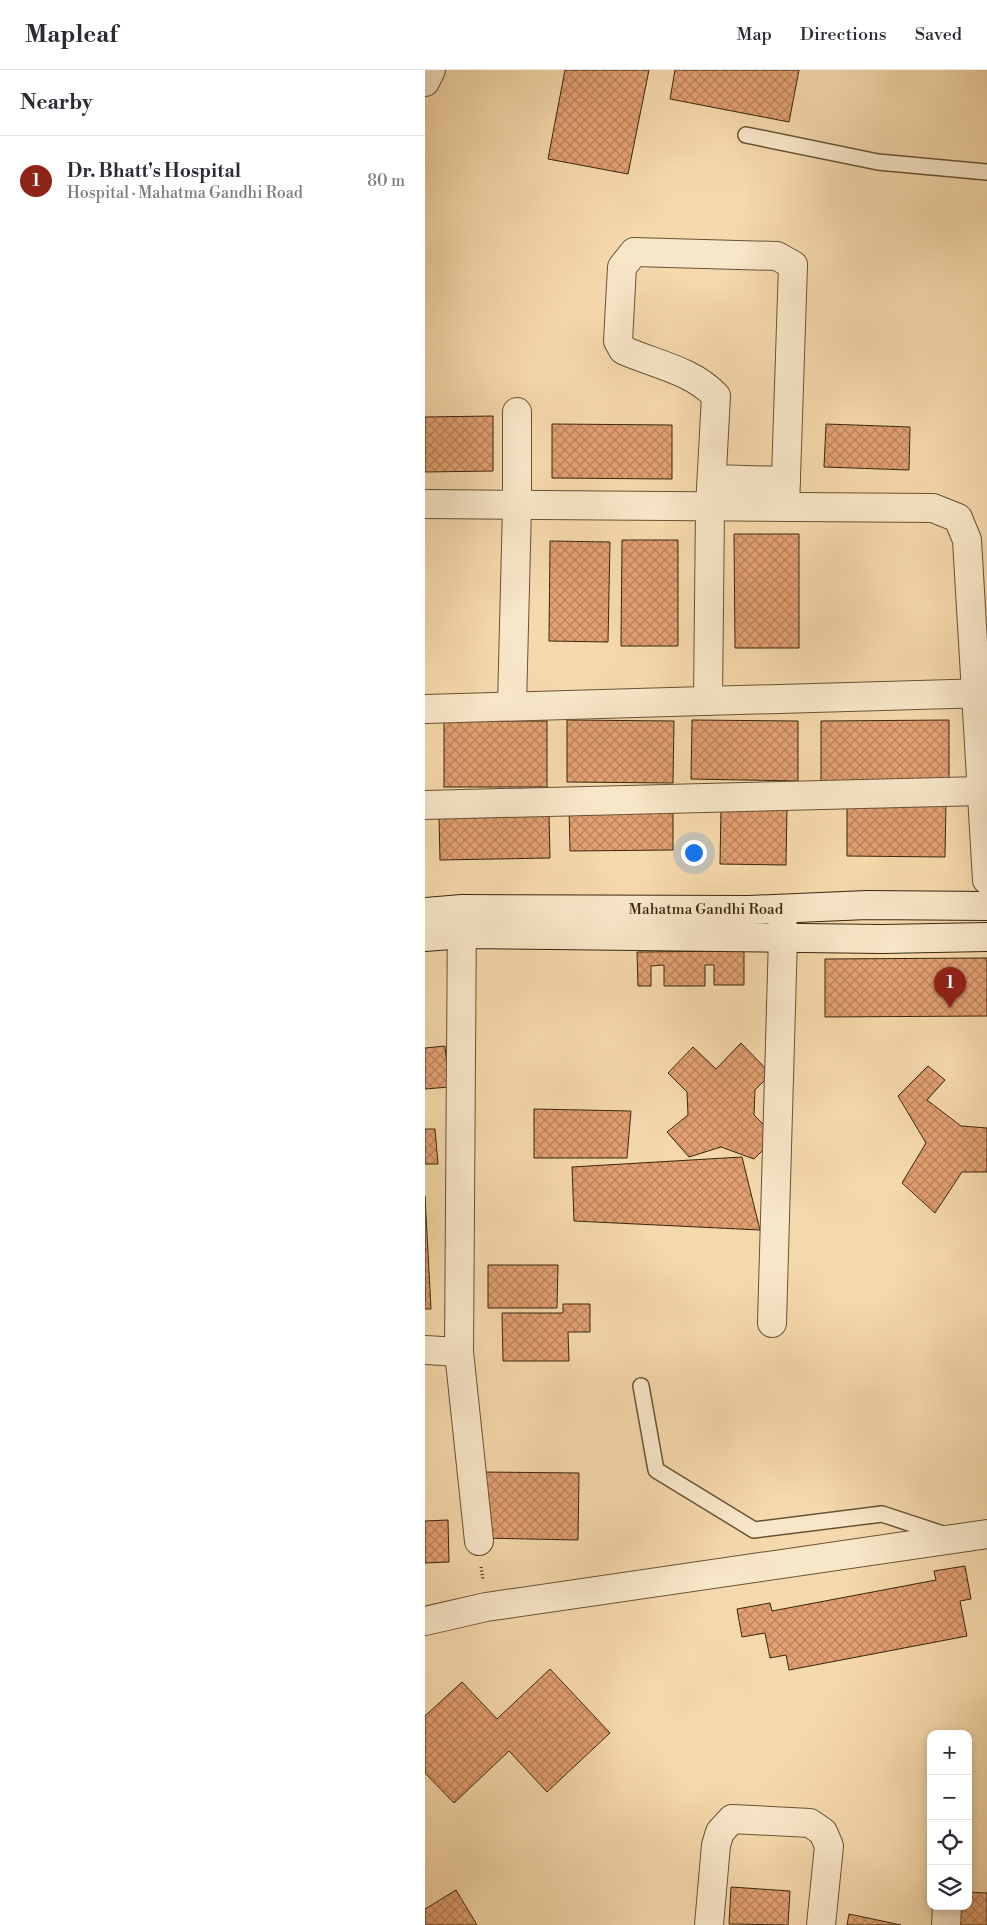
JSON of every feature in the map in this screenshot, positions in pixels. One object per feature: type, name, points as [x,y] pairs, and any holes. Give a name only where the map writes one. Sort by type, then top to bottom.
[{"type":"street","points":[[425,82],[431,70]]},
{"type":"street","points":[[709,701],[710,507],[715,396],[708,388],[687,374],[623,350],[619,341],[622,267],[634,252],[777,256],[793,265],[786,494]]},
{"type":"street","points":[[513,706],[517,412]]},
{"type":"street","points":[[712,479],[786,494],[933,508],[958,518],[967,540],[981,693],[982,791],[987,880]]},
{"type":"street","points":[[425,504],[710,507],[786,494]]},
{"type":"street","points":[[425,709],[981,693]]},
{"type":"street","points":[[425,806],[982,791]]},
{"type":"street","name":"Mahatma Gandhi Road","points":[[425,937],[463,922],[867,905],[987,906]]},
{"type":"street","points":[[772,1323],[783,937],[782,909]]},
{"type":"street","name":"Mahatma Gandhi Road","points":[[425,912],[463,922],[783,937],[882,939],[987,937]]},
{"type":"street","points":[[463,922],[459,1352],[479,1541]]},
{"type":"street","points":[[425,1350],[459,1352]]},
{"type":"street","points":[[425,1621],[486,1607],[987,1534]]},
{"type":"street","points":[[709,1925],[716,1845],[720,1832],[732,1819],[810,1823],[823,1832],[829,1846],[821,1925]]},
{"type":"street","points":[[946,1925],[947,1910]]},
{"type":"lane","points":[[745,135],[878,162],[987,172]]},
{"type":"lane","points":[[641,1386],[656,1470],[754,1530],[882,1514],[952,1538]]},
{"type":"path","points":[[479,1541],[486,1607]]},
{"type":"building","points":[[565,70],[649,70],[628,174],[548,159]]},
{"type":"building","points":[[675,70],[799,70],[789,122],[670,99]]},
{"type":"building","points":[[493,416],[493,471],[425,472],[425,417]]},
{"type":"building","points":[[552,424],[672,425],[672,479],[552,478]]},
{"type":"building","points":[[826,424],[910,427],[909,470],[824,467]]},
{"type":"building","points":[[734,534],[799,534],[799,648],[735,648]]},
{"type":"building","points":[[622,540],[678,540],[678,646],[621,646]]},
{"type":"building","points":[[550,541],[610,542],[608,642],[549,641]]},
{"type":"building","points":[[567,720],[674,721],[673,783],[567,782]]},
{"type":"building","points":[[692,720],[798,721],[798,781],[691,779]]},
{"type":"building","points":[[949,720],[949,782],[821,782],[821,721]]},
{"type":"building","points":[[444,721],[547,721],[547,787],[444,787]]},
{"type":"building","points":[[847,800],[946,800],[945,857],[847,856]]},
{"type":"building","points":[[673,804],[673,850],[570,851],[569,805]]},
{"type":"building","points":[[721,807],[787,808],[786,865],[720,864]]},
{"type":"building","points":[[549,814],[550,858],[440,860],[439,816]]},
{"type":"building","points":[[744,951],[744,985],[714,985],[714,965],[705,965],[705,986],[664,986],[664,965],[651,966],[651,986],[638,986],[637,952]]},
{"type":"building","points":[[987,958],[987,1016],[825,1017],[825,959]]},
{"type":"building","points":[[741,1043],[771,1074],[755,1090],[754,1115],[776,1137],[754,1159],[721,1147],[689,1157],[667,1132],[688,1115],[687,1092],[668,1073],[693,1047],[716,1069]]},
{"type":"building","points":[[445,1046],[449,1087],[425,1089],[425,1048]]},
{"type":"building","points":[[928,1066],[945,1080],[927,1100],[961,1126],[987,1128],[987,1172],[962,1172],[935,1213],[902,1183],[926,1143],[898,1096]]},
{"type":"building","points":[[534,1109],[631,1111],[627,1158],[534,1158]]},
{"type":"building","points":[[425,1129],[435,1129],[438,1164],[425,1164]]},
{"type":"building","points":[[742,1157],[760,1230],[574,1221],[572,1167]]},
{"type":"building","points":[[425,1196],[431,1309],[425,1309]]},
{"type":"building","points":[[488,1265],[558,1265],[557,1308],[488,1308]]},
{"type":"building","points":[[563,1304],[590,1304],[590,1332],[568,1332],[569,1361],[503,1361],[502,1313],[563,1313]]},
{"type":"building","points":[[481,1472],[579,1473],[578,1540],[480,1538]]},
{"type":"building","points":[[448,1520],[449,1562],[425,1563],[425,1521]]},
{"type":"building","points":[[965,1566],[971,1599],[960,1601],[967,1636],[789,1670],[786,1655],[770,1658],[765,1633],[742,1637],[737,1609],[770,1603],[772,1611],[936,1580],[934,1571]]},
{"type":"building","points":[[550,1669],[610,1733],[547,1792],[509,1751],[454,1803],[425,1773],[425,1716],[462,1682],[497,1719]]},
{"type":"building","points":[[731,1887],[790,1891],[788,1925],[729,1924]]},
{"type":"building","points":[[456,1890],[477,1925],[425,1925],[425,1909]]},
{"type":"building","points":[[972,1892],[987,1893],[987,1925],[959,1925],[960,1910],[972,1910]]},
{"type":"building","points":[[849,1914],[901,1925],[847,1925]]},
{"type":"place","name":"Dr. Bhatt's Hospital","points":[[950,1008]]}]
